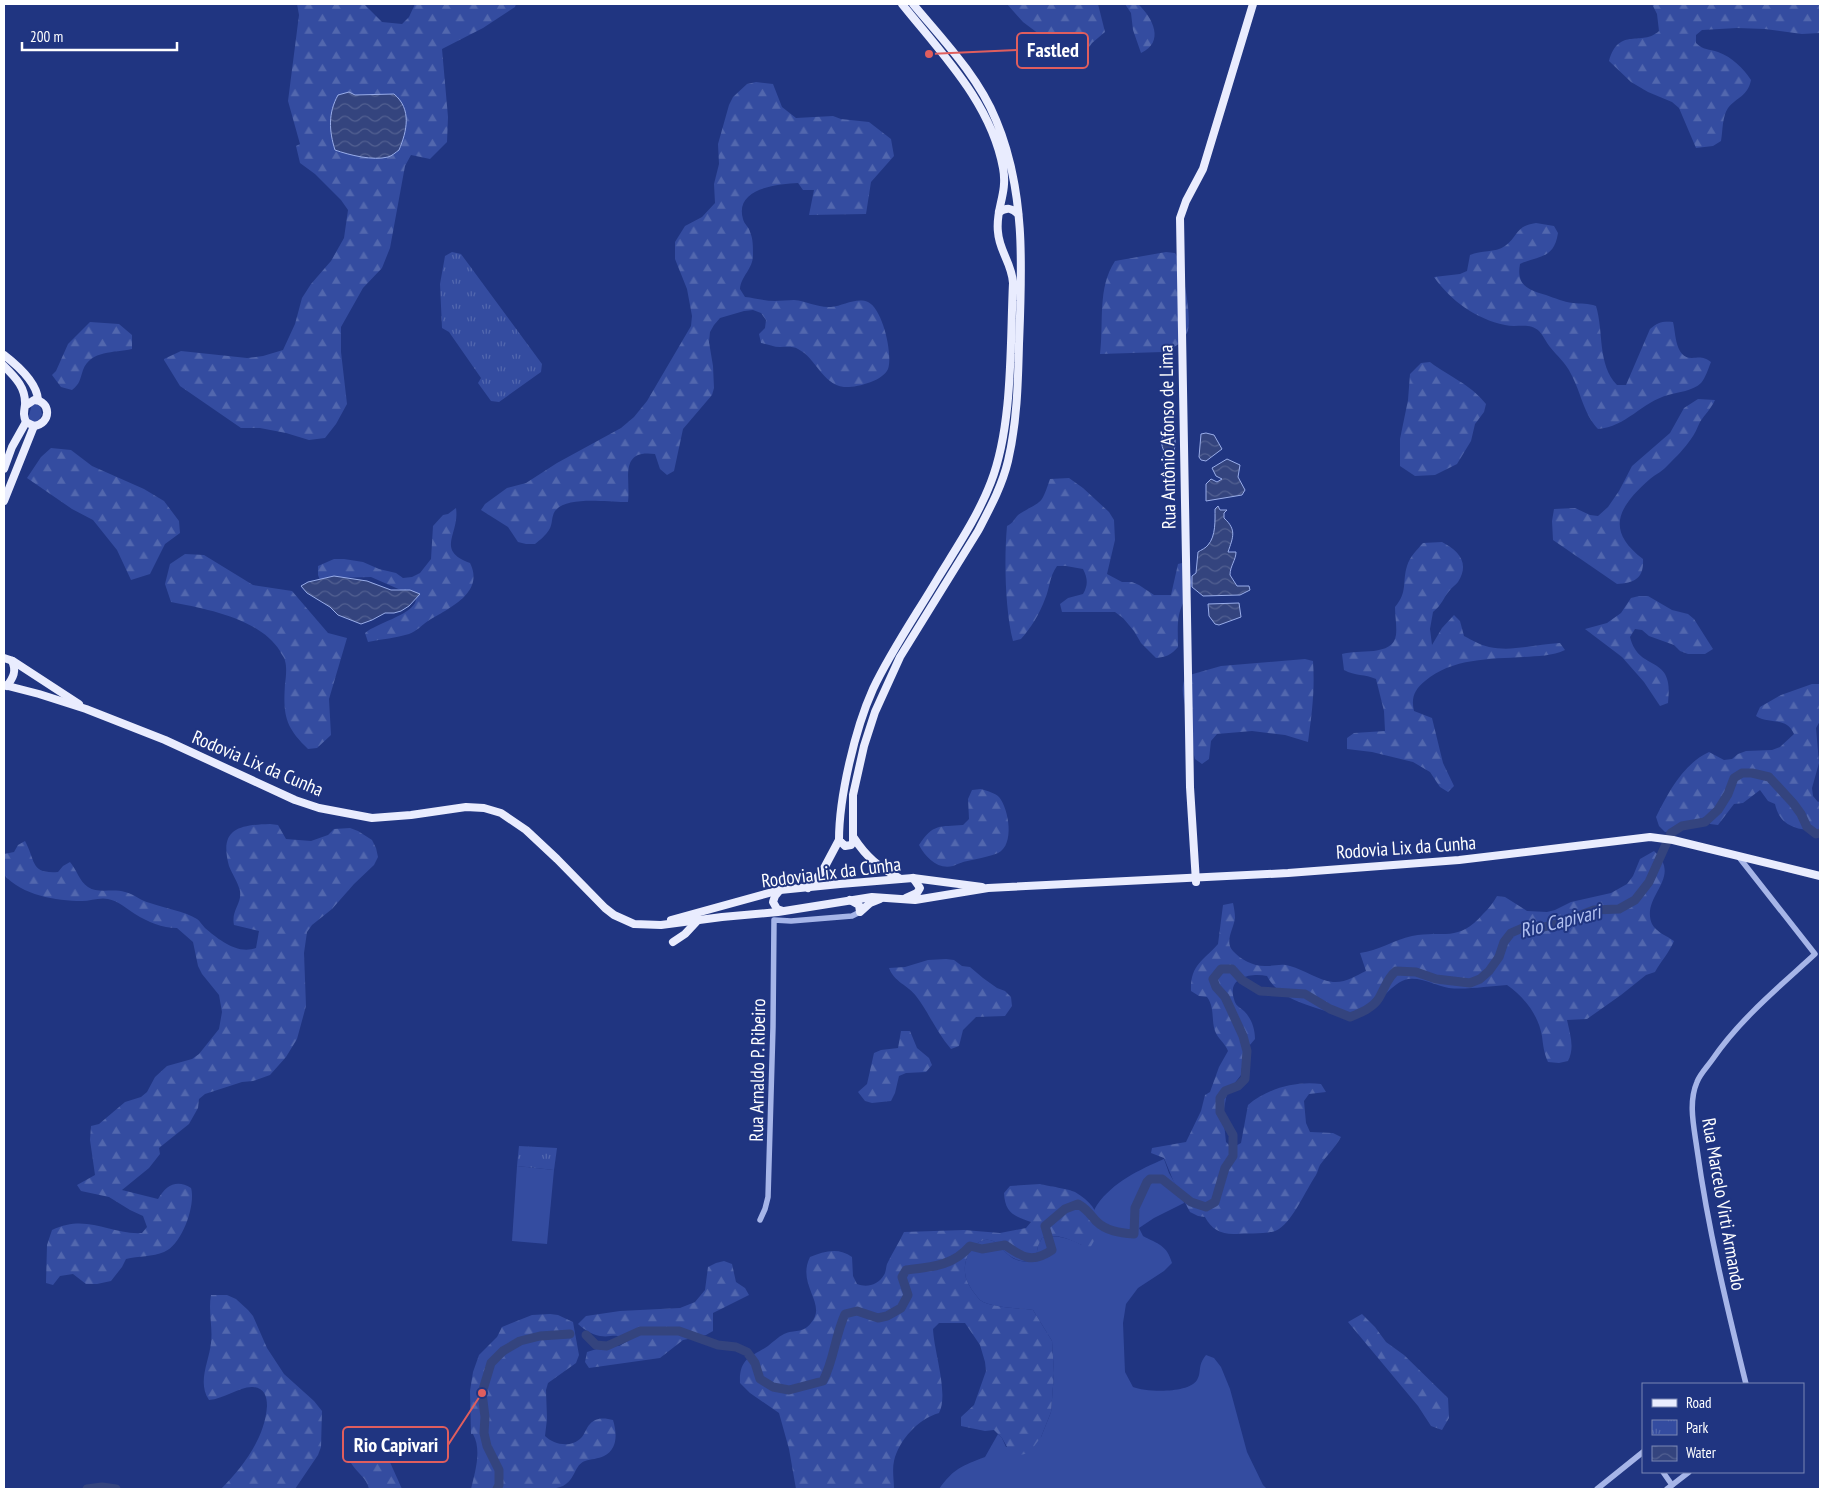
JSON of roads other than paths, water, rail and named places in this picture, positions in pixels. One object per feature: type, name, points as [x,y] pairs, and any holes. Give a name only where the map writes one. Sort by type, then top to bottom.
[{"type":"main road","points":[[808,888],[822,872],[839,840],[843,800],[849,770],[856,739],[870,696],[899,642],[971,525],[984,500],[998,460],[1007,409],[1013,285],[1011,268],[1002,249],[998,234],[999,212],[1005,187],[1003,168],[988,121],[965,82],[902,4]]},
{"type":"main road","points":[[899,878],[878,866],[864,854],[854,838],[852,819],[853,795],[864,746],[875,712],[900,657],[986,516],[999,489],[1008,462],[1016,416],[1022,282],[1021,248],[1013,172],[996,118],[972,78],[913,4]]},
{"type":"main road","name":"Rua Antônio Afonso de Lima","points":[[1196,880],[1190,787],[1180,218],[1186,201],[1203,169],[1253,4]]},
{"type":"main road","points":[[999,212],[1007,208],[1018,214]]},
{"type":"main road","points":[[1002,249],[1014,252],[1021,248]]},
{"type":"main road","points":[[4,355],[28,379],[35,389],[38,400]]},
{"type":"main road","points":[[4,366],[24,391],[25,406],[23,416],[26,422],[34,426],[44,422],[48,411],[45,404],[38,400],[30,401],[25,406]]},
{"type":"main road","points":[[4,469],[12,447],[26,422]]},
{"type":"main road","points":[[4,500],[34,426]]},
{"type":"main road","name":"Rodovia Lix da Cunha","points":[[4,657],[86,709]]},
{"type":"main road","points":[[5,685],[14,675],[13,661]]},
{"type":"main road","name":"Rodovia Lix da Cunha","points":[[5,685],[86,709],[165,740],[288,797],[335,812],[372,818],[411,815],[466,807],[484,808],[501,813],[526,830],[614,915],[634,924],[662,925],[783,911],[872,897],[902,899],[935,897],[988,888],[1182,878],[1184,881],[1207,881],[1212,876],[1288,873],[1459,860],[1658,837],[1820,876]]},
{"type":"main road","points":[[839,840],[841,845],[848,846],[851,845],[854,838]]},
{"type":"main road","points":[[1182,878],[1195,863],[1202,872],[1212,876]]},
{"type":"main road","name":"Rodovia Lix da Cunha","points":[[650,925],[780,890],[899,878],[913,878],[988,888]]},
{"type":"main road","points":[[902,899],[917,893],[920,888],[913,878]]},
{"type":"main road","points":[[780,890],[774,896],[773,902],[777,908],[783,911]]},
{"type":"main road","points":[[860,912],[870,903],[881,898]]},
{"type":"main road","points":[[849,900],[859,905],[860,912]]},
{"type":"main road","points":[[673,942],[685,934],[698,920]]},
{"type":"street","name":"Rua Marcelo Virti Armando","points":[[1738,855],[1815,954],[1742,1021],[1698,1080],[1693,1093],[1692,1112],[1706,1202],[1730,1320],[1746,1383]]},
{"type":"street","name":"Rua Arnaldo P. Ribeiro","points":[[760,1220],[768,1197],[774,920],[792,921],[852,916],[860,912]]},
{"type":"street","points":[[1597,1489],[1642,1453]]},
{"type":"street","points":[[1663,1473],[1670,1487],[1688,1473]]},
{"type":"water","points":[[349,92],[355,95],[394,94],[400,100],[406,113],[406,128],[399,150],[382,158],[368,158],[335,150],[330,122],[332,109],[338,95]]},
{"type":"water","points":[[1173,423],[1174,451],[1169,460],[1164,463],[1162,459],[1165,453],[1162,441]]},
{"type":"water","points":[[1201,434],[1214,435],[1222,449],[1206,461],[1201,460],[1199,457]]},
{"type":"water","points":[[1227,459],[1240,465],[1238,477],[1245,490],[1242,495],[1206,501],[1206,484],[1211,479],[1217,482],[1222,479],[1216,476],[1212,468]]},
{"type":"water","points":[[1218,506],[1220,510],[1227,510],[1224,513],[1224,518],[1231,526],[1233,534],[1228,552],[1236,552],[1230,575],[1237,586],[1249,586],[1250,590],[1240,595],[1203,596],[1192,587],[1192,576],[1196,573],[1198,552],[1211,541],[1215,509]]},
{"type":"water","points":[[334,576],[367,581],[391,590],[410,590],[420,594],[409,606],[401,611],[385,613],[361,624],[338,615],[330,607],[307,593],[301,586],[308,582]]},
{"type":"water","points":[[1239,603],[1241,617],[1219,625],[1215,624],[1209,616],[1208,604]]},
{"type":"waterway","name":"Rio Capivari","points":[[586,1335],[596,1345],[607,1346],[640,1331],[679,1331],[718,1345],[736,1347],[747,1352],[755,1363],[760,1379],[773,1387],[789,1390],[823,1381],[830,1365],[845,1314],[857,1311],[878,1318],[887,1316],[901,1308],[908,1295],[902,1277],[906,1270],[949,1262],[970,1246],[982,1249],[1005,1245],[1022,1256],[1039,1257],[1052,1250],[1045,1226],[1065,1209],[1078,1204],[1104,1227],[1118,1232],[1134,1234],[1135,1208],[1150,1179],[1162,1179],[1191,1202],[1206,1207],[1215,1202],[1225,1168],[1233,1156],[1233,1135],[1220,1112],[1220,1098],[1225,1091],[1238,1086],[1245,1079],[1247,1051],[1243,1036],[1225,997],[1216,987],[1213,979],[1221,969],[1232,969],[1242,980],[1260,991],[1305,994],[1330,1009],[1350,1017],[1373,1005],[1390,977],[1396,971],[1416,972],[1436,979],[1470,983],[1480,979],[1489,971],[1499,957],[1504,942],[1511,933],[1527,926],[1544,927],[1560,923],[1594,910],[1619,909],[1635,900],[1649,882],[1671,833],[1682,826],[1705,822],[1718,810],[1728,794],[1734,778],[1742,773],[1769,777],[1793,803],[1807,827],[1816,834],[1820,833]]},
{"type":"waterway","name":"Rio Capivari","points":[[497,1489],[499,1485],[499,1470],[487,1446],[484,1433],[485,1417],[482,1393],[491,1363],[503,1351],[520,1341],[540,1336],[570,1334]]},
{"type":"waterway","points":[[87,1489],[102,1487],[116,1489]]},
{"type":"place","name":"Fastled","points":[[929,54]]},
{"type":"place","name":"Rio Capivari","points":[[482,1393]]}]
